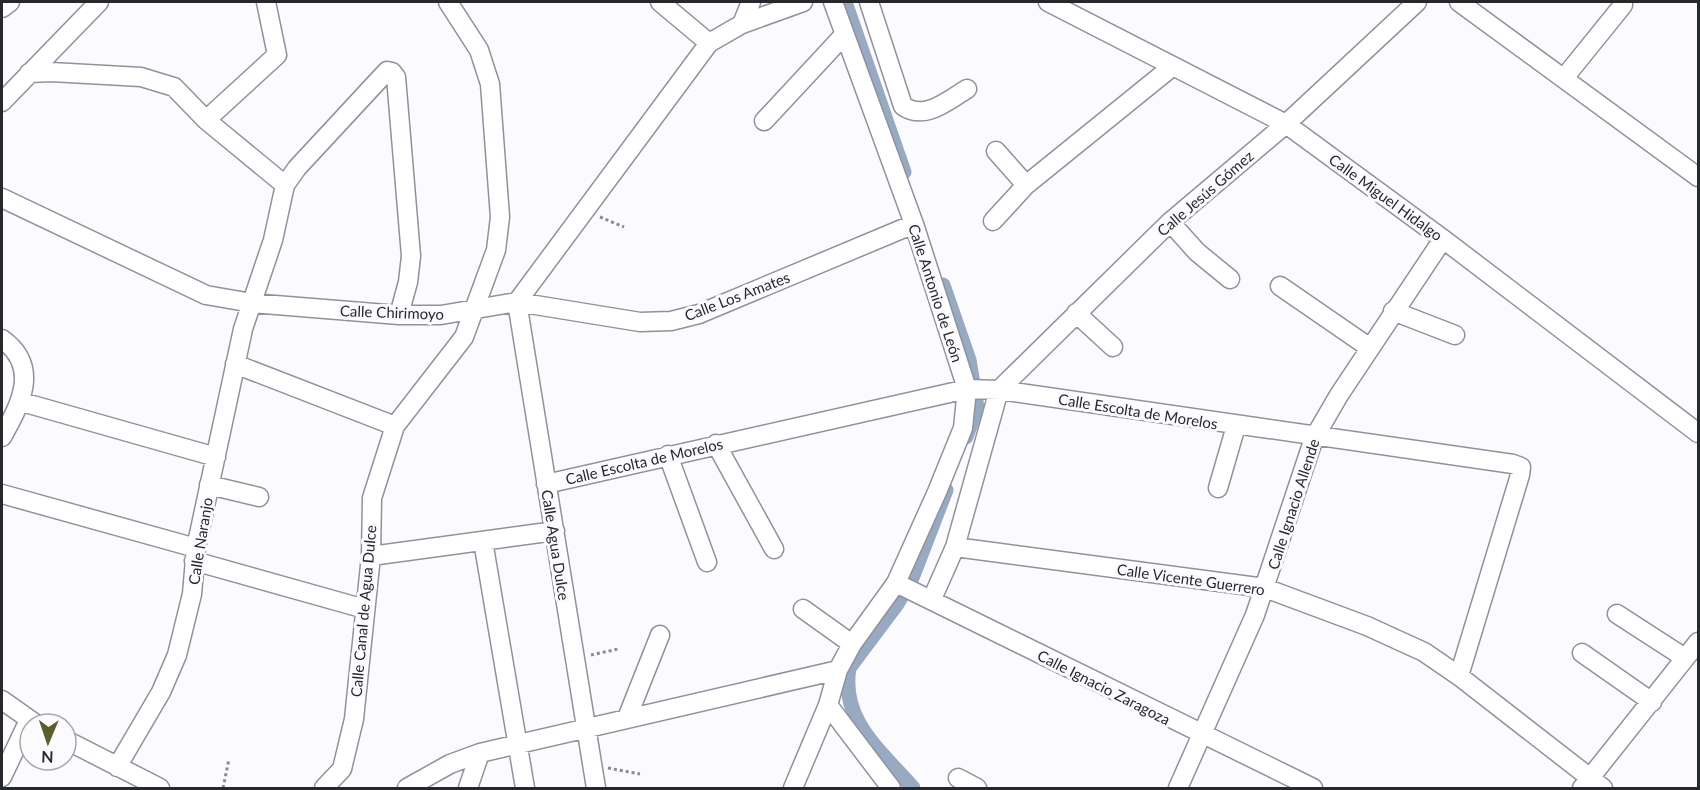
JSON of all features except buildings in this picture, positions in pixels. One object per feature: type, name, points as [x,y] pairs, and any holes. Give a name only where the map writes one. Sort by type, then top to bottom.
[{"type":"street","points":[[2,8],[10,2]]},
{"type":"street","points":[[2,102],[99,2]]},
{"type":"street","points":[[206,120],[277,55],[266,2]]},
{"type":"street","name":"Calle Canal de Agua Dulce","points":[[324,789],[342,769],[354,719],[371,556],[372,498],[395,426],[464,337],[496,250],[500,217],[490,84],[478,50],[448,2]]},
{"type":"street","points":[[660,2],[709,43]]},
{"type":"street","points":[[742,24],[751,2]]},
{"type":"street","points":[[517,302],[709,43],[742,24],[803,2]]},
{"type":"street","name":"Calle Antonio de León","points":[[793,789],[828,705],[838,670],[852,644],[901,585],[963,428],[983,389],[914,224],[833,2]]},
{"type":"street","points":[[868,2],[903,106],[911,111],[929,111],[967,89]]},
{"type":"street","name":"Calle Miguel Hidalgo","points":[[1050,2],[1286,124],[1443,239],[1698,433]]},
{"type":"street","name":"Calle Jesús Gómez","points":[[983,389],[1076,313],[1170,222],[1286,124],[1417,2]]},
{"type":"street","points":[[1459,2],[1698,177]]},
{"type":"street","points":[[1564,78],[1623,5]]},
{"type":"street","points":[[764,121],[844,35]]},
{"type":"street","points":[[993,221],[1026,185],[1173,66]]},
{"type":"street","points":[[29,73],[141,77],[174,87],[206,120],[285,185],[297,168],[383,74],[393,72],[396,77],[411,256],[408,282],[399,315]]},
{"type":"street","points":[[996,151],[1026,185]]},
{"type":"street","name":"Calle Naranjo","points":[[117,767],[161,692],[177,655],[192,594],[195,555],[235,364],[273,240],[285,185]]},
{"type":"street","name":"Calle Chirimoyo","points":[[2,198],[206,295],[252,303],[399,315],[474,312],[517,302]]},
{"type":"street","points":[[1170,222],[1197,252],[1230,279]]},
{"type":"street","name":"Calle Los Amates","points":[[517,302],[640,322],[671,321],[699,314],[914,224]]},
{"type":"street","name":"Calle Ignacio Allende","points":[[1178,789],[1265,588],[1314,438],[1393,311],[1443,239]]},
{"type":"street","points":[[1280,286],[1370,348]]},
{"type":"street","name":"Calle Agua Dulce","points":[[517,302],[596,789]]},
{"type":"street","points":[[1393,311],[1455,335]]},
{"type":"street","points":[[1076,313],[1113,347]]},
{"type":"street","points":[[2,339],[10,346],[25,376],[22,402],[2,437]]},
{"type":"street","points":[[235,364],[395,426]]},
{"type":"street","points":[[928,598],[955,548],[981,464],[983,389]]},
{"type":"street","name":"Calle Escolta de Morelos","points":[[546,484],[716,444],[983,389],[1521,467],[1459,676]]},
{"type":"street","points":[[22,402],[216,457]]},
{"type":"street","points":[[1218,488],[1236,426]]},
{"type":"street","points":[[716,444],[774,549]]},
{"type":"street","points":[[668,455],[707,562]]},
{"type":"street","points":[[209,485],[259,497]]},
{"type":"street","points":[[2,494],[365,609]]},
{"type":"street","points":[[371,556],[555,531]]},
{"type":"street","points":[[483,541],[525,789]]},
{"type":"street","name":"Calle Vicente Guerrero","points":[[955,548],[1265,588],[1367,626],[1424,652],[1459,676],[1591,785]]},
{"type":"street","name":"Calle Ignacio Zaragoza","points":[[901,585],[1202,736],[1283,772],[1313,789]]},
{"type":"street","points":[[803,609],[852,644]]},
{"type":"street","points":[[1617,614],[1685,658]]},
{"type":"street","points":[[627,718],[660,634]]},
{"type":"street","points":[[1591,785],[1698,642]]},
{"type":"street","points":[[1582,653],[1652,702]]},
{"type":"street","points":[[407,789],[450,764],[480,753],[838,670]]},
{"type":"street","points":[[2,700],[18,712]]},
{"type":"street","points":[[828,705],[891,789]]},
{"type":"street","points":[[78,746],[160,789]]},
{"type":"street","points":[[2,777],[18,748]]},
{"type":"street","points":[[468,789],[480,753]]},
{"type":"street","points":[[958,778],[977,789]]},
{"type":"street","points":[[2,783],[11,789]]},
{"type":"path","points":[[584,210],[624,227]]},
{"type":"path","points":[[574,658],[618,649]]},
{"type":"path","points":[[223,789],[229,759]]},
{"type":"path","points":[[592,765],[640,774]]},
{"type":"waterway","points":[[845,2],[904,172]]},
{"type":"waterway","points":[[943,285],[969,360],[977,407],[966,437]]},
{"type":"waterway","points":[[913,788],[877,748],[857,720],[848,687],[849,668],[897,604],[912,578],[946,490]]}]
